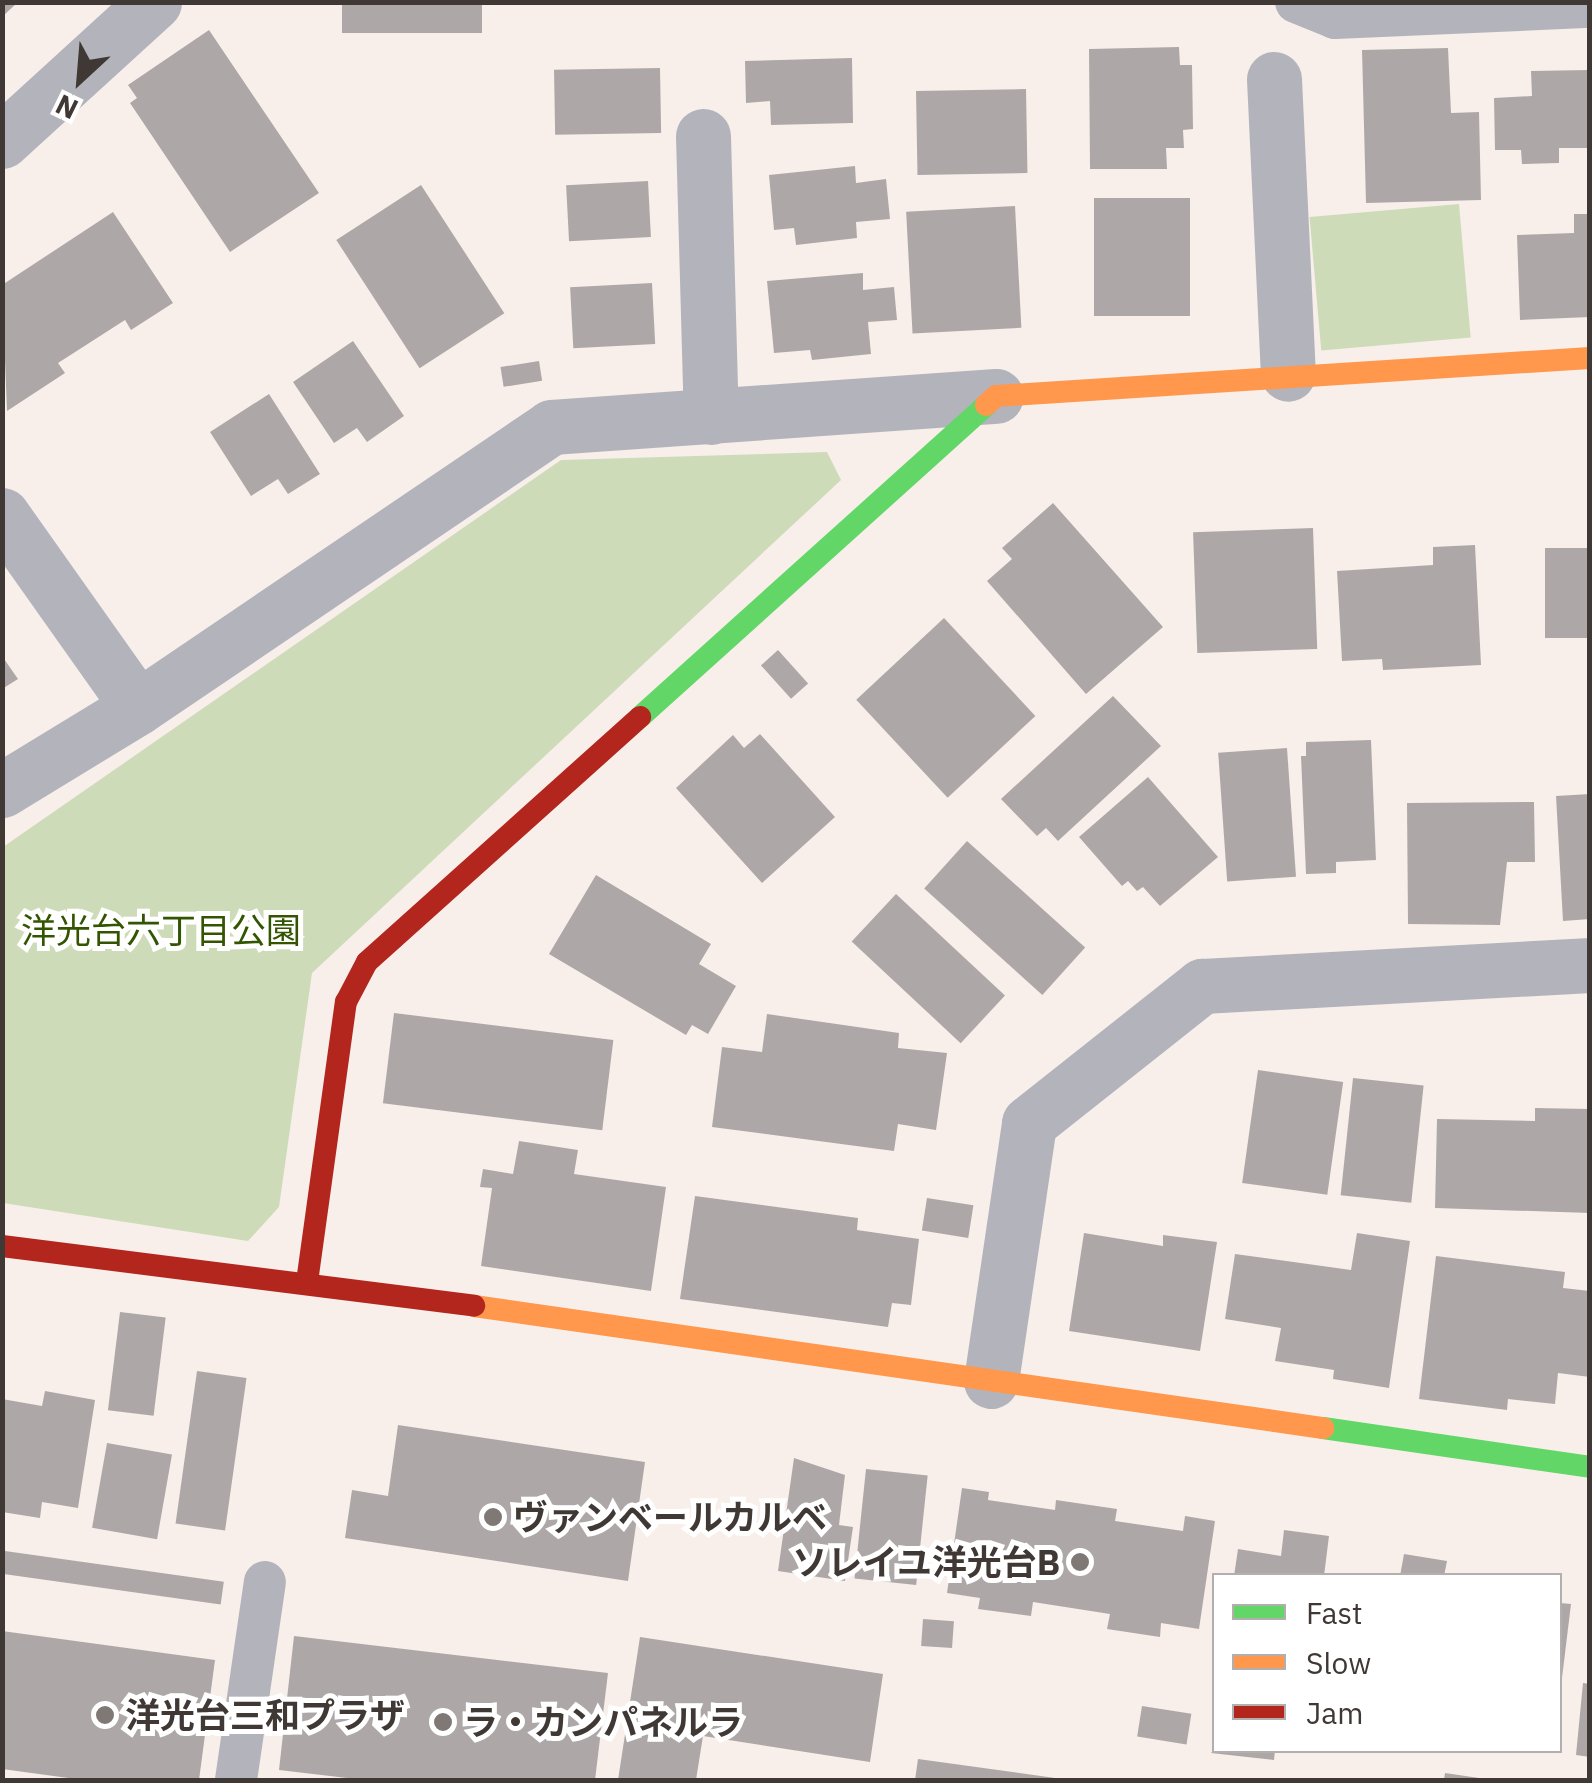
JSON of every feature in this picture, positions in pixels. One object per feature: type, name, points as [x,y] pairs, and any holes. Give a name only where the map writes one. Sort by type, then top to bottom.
[{"type":"street","points":[[2,141],[154,2]]},
{"type":"street","points":[[1274,79],[1288,374]]},
{"type":"street","points":[[703,136],[711,417]]},
{"type":"street","points":[[2,790],[138,707],[551,428],[1288,374],[1590,358]]},
{"type":"street","points":[[306,1282],[346,1002],[366,962],[996,396]]},
{"type":"street","points":[[2,514],[138,707]]},
{"type":"street","points":[[991,1381],[1029,1123],[1202,986],[1590,966]]},
{"type":"street","points":[[2,1246],[306,1282],[1590,1467]]},
{"type":"lane","points":[[1296,2],[1336,18],[1590,7]]},
{"type":"lane","points":[[236,1780],[265,1582]]},
{"type":"green space","points":[[1459,204],[1471,337],[1321,351],[1310,217]]},
{"type":"green space","name":"洋光台六丁目公園","points":[[827,452],[841,480],[312,973],[279,1207],[248,1241],[3,1203],[3,847],[561,460]]},
{"type":"building","points":[[2,2],[18,2],[2,17]]},
{"type":"building","points":[[342,2],[482,2],[482,33],[342,33]]},
{"type":"building","points":[[209,30],[319,193],[230,252],[130,103],[137,98],[128,85]]},
{"type":"building","points":[[1179,47],[1180,65],[1192,65],[1193,129],[1183,130],[1184,148],[1166,148],[1167,169],[1090,169],[1089,49]]},
{"type":"building","points":[[1448,48],[1451,113],[1479,112],[1481,200],[1366,203],[1362,50]]},
{"type":"building","points":[[852,58],[853,123],[771,125],[770,101],[746,103],[745,61]]},
{"type":"building","points":[[660,68],[661,133],[555,135],[554,70]]},
{"type":"building","points":[[1590,70],[1590,148],[1559,148],[1559,163],[1522,164],[1521,150],[1495,150],[1494,98],[1532,96],[1531,71]]},
{"type":"building","points":[[1026,89],[1027,173],[917,175],[916,91]]},
{"type":"building","points":[[855,166],[856,183],[886,179],[890,219],[856,222],[857,238],[796,245],[794,228],[774,230],[769,175]]},
{"type":"building","points":[[648,181],[651,237],[569,241],[566,185]]},
{"type":"building","points":[[421,185],[504,313],[420,368],[336,240]]},
{"type":"building","points":[[1094,198],[1190,198],[1190,316],[1094,316]]},
{"type":"building","points":[[1015,206],[1021,328],[913,334],[906,212]]},
{"type":"building","points":[[113,212],[173,303],[131,330],[125,320],[58,363],[65,373],[7,411],[2,285]]},
{"type":"building","points":[[1574,214],[1590,214],[1590,317],[1520,320],[1517,235],[1574,233]]},
{"type":"building","points":[[863,273],[863,290],[894,287],[897,320],[868,322],[871,354],[812,360],[810,350],[774,353],[767,281]]},
{"type":"building","points":[[652,283],[655,344],[573,348],[570,287]]},
{"type":"building","points":[[353,341],[404,416],[367,442],[357,428],[334,443],[293,382]]},
{"type":"building","points":[[539,361],[542,381],[504,387],[500,367]]},
{"type":"building","points":[[269,394],[320,474],[288,494],[278,479],[251,496],[210,432]]},
{"type":"building","points":[[1053,503],[1163,627],[1086,694],[987,581],[1012,559],[1002,548]]},
{"type":"building","points":[[1313,528],[1317,649],[1197,653],[1193,532]]},
{"type":"building","points":[[1475,545],[1481,665],[1383,670],[1382,659],[1342,661],[1337,571],[1433,565],[1433,547]]},
{"type":"building","points":[[1545,548],[1590,548],[1590,638],[1545,638]]},
{"type":"building","points":[[944,618],[1035,716],[948,798],[856,700]]},
{"type":"building","points":[[778,650],[808,683],[791,699],[761,665]]},
{"type":"building","points":[[2,656],[18,679],[2,689]]},
{"type":"building","points":[[1113,696],[1161,746],[1058,841],[1046,828],[1037,836],[1001,799]]},
{"type":"building","points":[[760,734],[835,817],[762,883],[676,788],[733,735],[744,748]]},
{"type":"building","points":[[1371,740],[1376,860],[1336,862],[1336,873],[1306,874],[1301,756],[1306,756],[1306,742]]},
{"type":"building","points":[[1287,748],[1296,877],[1227,881],[1218,753]]},
{"type":"building","points":[[1148,777],[1218,857],[1160,906],[1143,887],[1137,891],[1128,881],[1122,886],[1079,837]]},
{"type":"building","points":[[1590,794],[1590,919],[1563,921],[1556,796]]},
{"type":"building","points":[[1534,802],[1535,862],[1507,862],[1500,925],[1408,924],[1407,803]]},
{"type":"building","points":[[967,841],[1085,947],[1042,995],[924,889]]},
{"type":"building","points":[[596,875],[711,944],[699,964],[736,986],[708,1034],[692,1025],[686,1035],[549,954]]},
{"type":"building","points":[[896,894],[1005,996],[961,1043],[852,942]]},
{"type":"building","points":[[394,1013],[613,1040],[602,1130],[383,1103]]},
{"type":"building","points":[[767,1014],[899,1033],[898,1048],[947,1053],[936,1130],[898,1124],[894,1151],[712,1127],[722,1047],[762,1052]]},
{"type":"building","points":[[1258,1070],[1343,1082],[1327,1195],[1242,1183]]},
{"type":"building","points":[[1353,1078],[1424,1085],[1411,1203],[1341,1195]]},
{"type":"building","points":[[1535,1108],[1590,1109],[1590,1213],[1435,1208],[1437,1119],[1535,1121]]},
{"type":"building","points":[[519,1141],[578,1150],[574,1174],[666,1187],[651,1291],[481,1266],[492,1188],[480,1187],[483,1169],[513,1174]]},
{"type":"building","points":[[695,1196],[858,1218],[857,1230],[919,1239],[911,1305],[892,1303],[888,1327],[680,1299]]},
{"type":"building","points":[[927,1198],[973,1205],[968,1238],[922,1231]]},
{"type":"building","points":[[1084,1233],[1163,1246],[1163,1235],[1217,1242],[1200,1351],[1069,1331]]},
{"type":"building","points":[[1357,1233],[1410,1241],[1389,1388],[1333,1379],[1334,1370],[1275,1361],[1281,1328],[1225,1319],[1235,1254],[1351,1270]]},
{"type":"building","points":[[1436,1256],[1565,1272],[1563,1288],[1590,1291],[1590,1377],[1558,1373],[1555,1404],[1508,1399],[1507,1410],[1419,1399]]},
{"type":"building","points":[[120,1312],[166,1318],[154,1416],[108,1410]]},
{"type":"building","points":[[197,1371],[247,1378],[225,1530],[176,1524]]},
{"type":"building","points":[[45,1391],[95,1400],[78,1508],[42,1502],[40,1518],[2,1512],[2,1399],[42,1406]]},
{"type":"building","name":"ヴァンベールカルベ","points":[[398,1425],[645,1462],[628,1581],[345,1538],[352,1490],[388,1496]]},
{"type":"building","points":[[107,1443],[172,1454],[157,1539],[92,1528]]},
{"type":"building","points":[[794,1458],[845,1475],[839,1525],[853,1527],[845,1581],[778,1571]]},
{"type":"building","points":[[866,1469],[928,1475],[916,1585],[855,1578]]},
{"type":"building","name":"ソレイユ洋光台B","points":[[962,1488],[989,1492],[988,1500],[1055,1510],[1056,1500],[1117,1509],[1115,1521],[1183,1531],[1185,1516],[1215,1521],[1199,1629],[1161,1623],[1160,1637],[1107,1629],[1110,1614],[1033,1602],[1031,1616],[978,1609],[980,1598],[947,1593]]},
{"type":"building","points":[[1284,1530],[1329,1536],[1324,1573],[1234,1573],[1238,1549],[1281,1556]]},
{"type":"building","points":[[5,1551],[224,1582],[221,1605],[2,1574]]},
{"type":"building","points":[[1404,1554],[1447,1561],[1445,1573],[1401,1573]]},
{"type":"building","points":[[1562,1603],[1571,1604],[1562,1678]]},
{"type":"building","points":[[923,1619],[954,1621],[952,1648],[921,1646]]},
{"type":"building","name":"洋光台三和プラザ","points":[[2,1631],[215,1660],[199,1780],[83,1780],[2,1769]]},
{"type":"building","name":"ラ・カンパネルラ","points":[[294,1636],[608,1673],[595,1780],[364,1780],[279,1770]]},
{"type":"building","points":[[640,1637],[883,1674],[870,1762],[703,1736],[696,1780],[618,1780]]},
{"type":"building","points":[[1583,1683],[1590,1684],[1590,1757],[1576,1755]]},
{"type":"building","points":[[1142,1706],[1191,1714],[1187,1744],[1137,1737]]},
{"type":"building","points":[[1212,1752],[1275,1753],[1274,1760]]},
{"type":"building","points":[[918,1759],[1055,1778],[1055,1780],[915,1780]]},
{"type":"building","points":[[1445,1773],[1479,1778],[1479,1780],[1444,1780]]},
{"type":"traffic: fast","points":[[640,717],[986,405]]},
{"type":"traffic: fast","points":[[1323,1428],[1590,1467]]},
{"type":"traffic: slow","points":[[986,405],[996,396],[1590,358]]},
{"type":"traffic: slow","points":[[474,1306],[1323,1428]]},
{"type":"traffic: jam","points":[[307,1282],[346,1002],[367,962],[640,717]]},
{"type":"traffic: jam","points":[[2,1246],[474,1306]]},
{"type":"place","name":"ヴァンベールカルベ","points":[[493,1517]]},
{"type":"place","name":"ソレイユ洋光台B","points":[[1080,1562]]},
{"type":"place","name":"洋光台三和プラザ","points":[[105,1715]]},
{"type":"place","name":"ラ・カンパネルラ","points":[[443,1722]]}]
